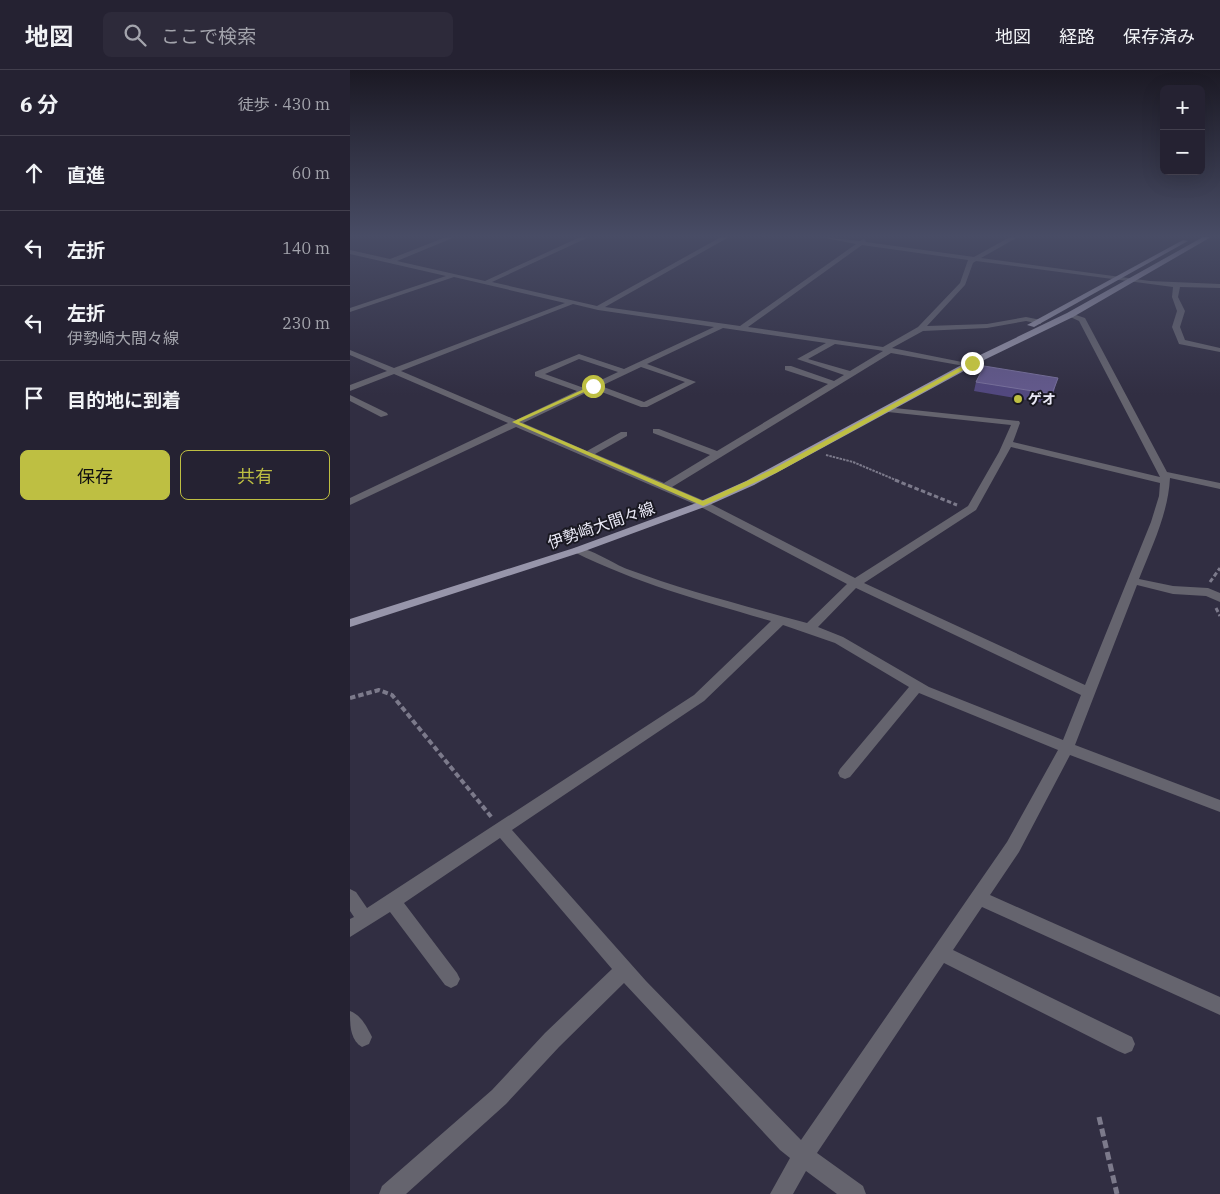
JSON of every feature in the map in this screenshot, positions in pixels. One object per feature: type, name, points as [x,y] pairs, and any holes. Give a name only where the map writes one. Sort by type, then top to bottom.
[{"type":"main road","name":"伊勢崎大間々線","points":[[350,622],[578,550],[703,504],[774,472],[983,357],[1038,322],[1096,289]]},
{"type":"main road","name":"伊勢崎大間々線","points":[[983,357],[1070,315],[1116,289]]},
{"type":"street","points":[[350,310],[412,289]]},
{"type":"street","points":[[515,289],[598,308],[887,350],[967,366]]},
{"type":"street","points":[[598,308],[632,289]]},
{"type":"street","points":[[742,328],[796,289]]},
{"type":"street","points":[[665,487],[921,330],[958,289]]},
{"type":"street","points":[[1176,289],[1175,297],[1180,311],[1176,327],[1182,342],[1220,350]]},
{"type":"street","points":[[350,388],[572,302]]},
{"type":"street","points":[[780,1194],[802,1157],[1013,847],[1067,748],[1156,522],[1164,496],[1164,477],[1082,320],[1070,315]]},
{"type":"street","points":[[921,330],[987,326],[1026,319],[1038,322]]},
{"type":"street","points":[[350,502],[514,422],[721,326]]},
{"type":"street","points":[[833,342],[801,359],[850,374]]},
{"type":"street","points":[[350,352],[703,504],[855,583],[1089,693]]},
{"type":"street","points":[[582,390],[538,374],[579,356],[623,372]]},
{"type":"street","points":[[593,386],[644,405],[692,382],[640,364]]},
{"type":"street","points":[[788,368],[835,384]]},
{"type":"street","points":[[350,398],[384,415]]},
{"type":"street","points":[[809,628],[855,583],[970,510],[1008,444],[1016,423],[888,409]]},
{"type":"street","points":[[656,431],[718,455]]},
{"type":"street","points":[[588,454],[624,434]]},
{"type":"street","points":[[1008,444],[1164,477],[1220,486]]},
{"type":"street","points":[[578,550],[617,569],[665,587],[809,628],[839,640],[918,686],[1067,748],[1220,806]]},
{"type":"street","points":[[1133,581],[1174,590],[1208,592],[1220,598]]},
{"type":"street","points":[[350,929],[699,698],[780,621]]},
{"type":"street","points":[[845,773],[918,686]]},
{"type":"street","points":[[501,829],[624,970],[802,1157],[855,1194]]},
{"type":"street","points":[[350,897],[365,919]]},
{"type":"street","points":[[980,898],[1220,1006]]},
{"type":"street","points":[[392,901],[451,979]]},
{"type":"street","points":[[942,953],[1125,1044]]},
{"type":"street","points":[[390,1194],[498,1098],[552,1040],[624,970]]},
{"type":"street","points":[[350,1020],[362,1038]]},
{"type":"path","points":[[812,451],[853,462],[970,510]]},
{"type":"path","points":[[350,698],[379,690],[392,695],[501,829]]},
{"type":"path","points":[[1099,1117],[1118,1194]]},
{"type":"building","points":[[984,366],[1058,378],[1052,394],[976,382]]},
{"type":"place","name":"ゲオ","points":[[1018,399]]},
{"type":"route","points":[[593,386],[514,422],[703,504],[774,472],[972,363]]}]
